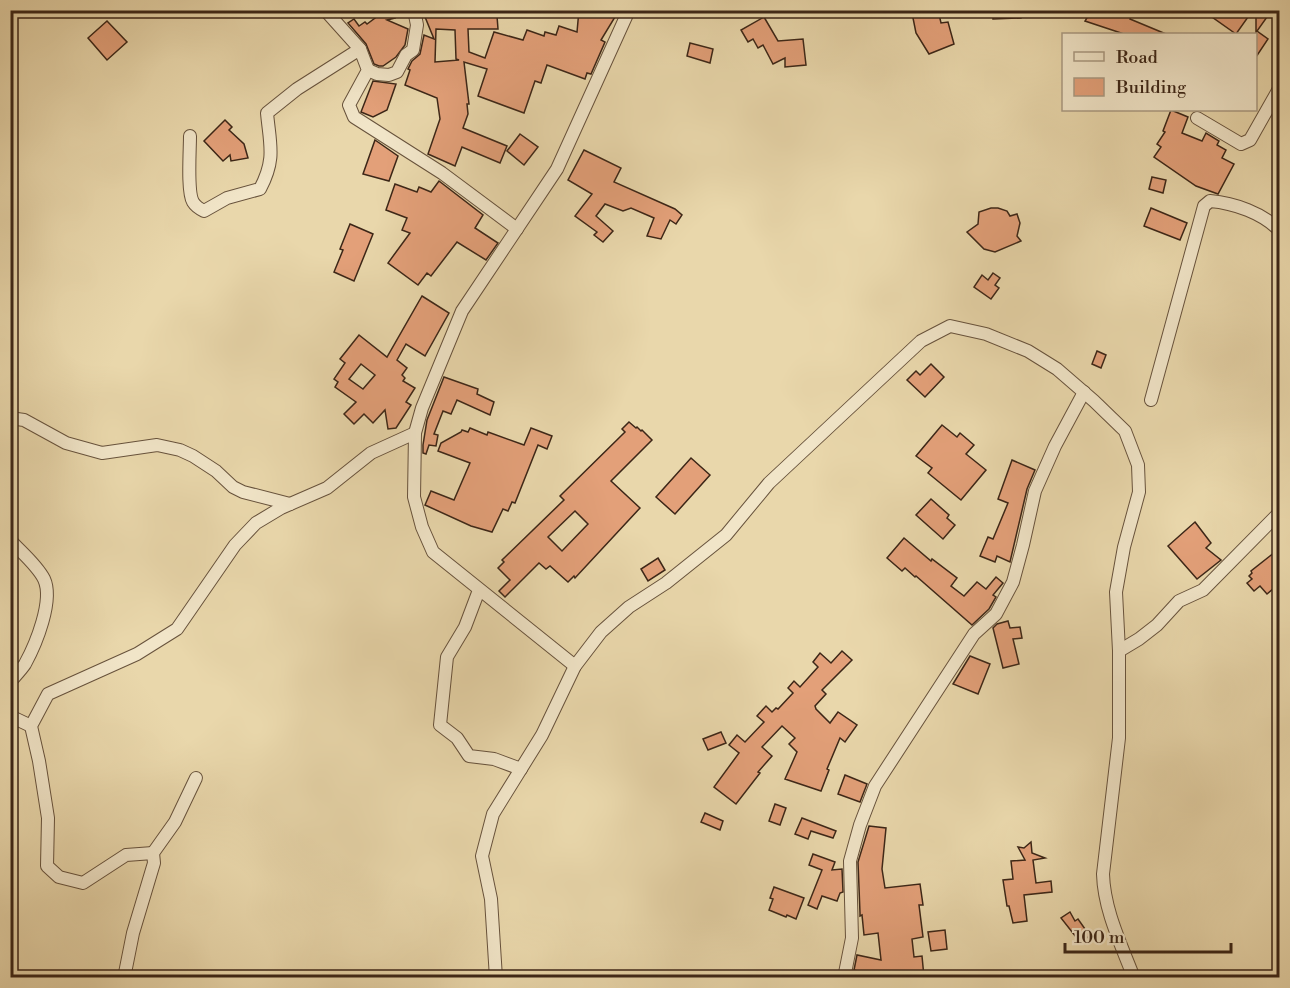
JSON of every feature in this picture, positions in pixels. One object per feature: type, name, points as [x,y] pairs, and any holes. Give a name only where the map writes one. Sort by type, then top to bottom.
[{"type":"street","points":[[325,10],[360,49],[368,70],[377,74],[389,75],[397,72],[406,55],[413,50],[417,25],[414,10]]},
{"type":"street","points":[[575,666],[433,552],[422,527],[414,497],[415,433],[422,408],[462,312],[556,169],[629,10]]},
{"type":"street","points":[[190,136],[189,190],[192,201],[198,208],[204,211],[227,198],[260,189],[271,162],[267,113],[297,89],[360,49]]},
{"type":"street","points":[[368,70],[349,105],[354,117],[442,173],[517,229]]},
{"type":"street","points":[[1197,118],[1241,144],[1250,141],[1280,87]]},
{"type":"street","points":[[1151,400],[1204,206],[1210,201],[1235,206],[1270,221],[1280,231]]},
{"type":"street","points":[[496,978],[491,899],[482,856],[493,814],[542,735],[575,666],[601,632],[622,613],[666,583],[726,535],[769,483],[921,341],[950,326],[986,334],[1028,351],[1056,369],[1125,431],[1138,465],[1139,492],[1124,548],[1116,592],[1119,738],[1103,874],[1103,892],[1134,978]]},
{"type":"street","points":[[844,978],[852,938],[850,861],[860,825],[875,786],[974,634],[996,614],[1013,582],[1038,483],[1084,392]]},
{"type":"street","points":[[10,418],[24,420],[66,443],[102,453],[143,446],[180,450],[216,471],[233,487],[243,492],[290,504]]},
{"type":"street","points":[[153,853],[126,855],[83,884],[59,877],[47,866],[48,818],[31,726],[48,694],[137,654],[177,629],[235,545],[256,523],[290,504],[327,488],[371,453],[415,433]]},
{"type":"street","points":[[1119,651],[1157,625],[1179,601],[1203,591],[1280,512]]},
{"type":"street","points":[[10,540],[45,580],[48,595],[33,648],[23,666],[10,682]]},
{"type":"street","points":[[479,590],[465,627],[447,657],[440,725],[457,738],[469,756],[494,759],[521,769]]},
{"type":"street","points":[[10,716],[31,726]]},
{"type":"street","points":[[124,978],[133,933],[154,863],[153,853],[175,822],[196,778]]},
{"type":"building","points":[[389,10],[395,18],[387,20],[408,29],[405,45],[396,57],[383,66],[379,66],[374,64],[366,44],[348,23],[354,19],[359,26],[365,22],[367,24]]},
{"type":"building","points":[[579,10],[617,10],[601,40],[605,42],[591,74],[587,73],[585,79],[547,65],[541,83],[535,81],[524,113],[478,96],[487,69],[464,62],[469,104],[467,104],[468,114],[463,128],[507,146],[500,163],[462,147],[455,166],[428,154],[440,119],[437,98],[405,85],[410,70],[408,69],[412,61],[420,54],[424,35],[434,39],[423,12],[448,13],[449,17],[497,16],[498,29],[468,29],[469,52],[485,58],[494,32],[523,40],[527,30],[544,36],[545,32],[556,35],[559,26],[577,32]],"holes":[[[436,29],[455,30],[456,59],[459,60],[435,62]]]},
{"type":"building","points":[[938,10],[941,23],[948,22],[954,44],[929,54],[916,33],[912,13]]},
{"type":"building","points":[[993,10],[1021,10],[1021,18],[993,19]]},
{"type":"building","points":[[1070,10],[1133,10],[1130,19],[1164,33],[1121,33],[1085,21],[1087,18],[1070,12]]},
{"type":"building","points":[[1217,10],[1253,10],[1237,33],[1212,17]]},
{"type":"building","points":[[1256,10],[1272,10],[1257,31],[1268,39],[1257,56]]},
{"type":"building","points":[[764,17],[778,41],[803,39],[806,65],[785,67],[785,58],[773,64],[763,45],[758,48],[753,39],[748,42],[741,30]]},
{"type":"building","points":[[107,21],[127,42],[107,60],[88,38]]},
{"type":"building","points":[[690,43],[713,49],[710,63],[687,56]]},
{"type":"building","points":[[373,81],[396,84],[387,110],[373,117],[361,112]]},
{"type":"building","points":[[1171,111],[1173,111],[1188,117],[1182,133],[1202,141],[1206,133],[1219,141],[1217,145],[1226,150],[1222,158],[1234,164],[1218,194],[1196,186],[1154,157],[1161,147],[1157,144],[1165,132],[1163,131]]},
{"type":"building","points":[[225,120],[232,127],[229,130],[244,144],[248,158],[231,161],[230,155],[223,161],[204,141]]},
{"type":"building","points":[[520,134],[538,147],[524,165],[507,151]]},
{"type":"building","points":[[375,140],[398,156],[389,181],[363,174]]},
{"type":"building","points":[[584,150],[621,168],[614,182],[675,209],[682,215],[676,224],[670,220],[661,239],[647,236],[654,218],[631,208],[623,211],[605,204],[596,216],[613,231],[603,242],[594,235],[597,232],[575,216],[592,194],[568,180]]},
{"type":"building","points":[[1152,177],[1166,180],[1163,193],[1149,189]]},
{"type":"building","points":[[439,181],[483,215],[475,228],[498,243],[486,260],[457,242],[431,276],[427,273],[418,285],[388,263],[410,233],[402,230],[407,218],[386,210],[395,184],[417,192],[419,187],[431,192]]},
{"type":"building","points":[[991,208],[1007,211],[1010,216],[1017,214],[1020,223],[1017,236],[1021,241],[995,252],[984,249],[967,232],[978,224],[979,212]]},
{"type":"building","points":[[1151,208],[1187,223],[1180,240],[1144,226]]},
{"type":"building","points":[[350,224],[373,234],[354,281],[334,272]]},
{"type":"building","points":[[993,273],[1000,278],[995,285],[999,288],[991,299],[974,287],[982,275],[988,280]]},
{"type":"building","points":[[422,296],[449,313],[425,356],[406,344],[397,360],[407,368],[402,375],[405,378],[403,381],[415,388],[406,402],[411,405],[396,428],[388,429],[385,410],[373,423],[364,414],[354,424],[344,414],[356,402],[335,387],[338,382],[334,379],[345,363],[340,359],[359,335],[387,357]],"holes":[[[361,364],[375,375],[363,389],[349,379]]]},
{"type":"building","points":[[1097,351],[1106,355],[1101,368],[1092,364]]},
{"type":"building","points":[[931,364],[944,377],[925,397],[907,380],[916,371],[920,375]]},
{"type":"building","points":[[444,377],[478,389],[477,394],[494,402],[490,415],[457,400],[451,414],[443,411],[434,434],[438,435],[436,446],[429,445],[426,454],[423,453],[423,445],[427,420]]},
{"type":"building","points":[[629,422],[652,440],[611,481],[640,508],[575,578],[574,576],[568,582],[550,566],[546,569],[539,563],[505,597],[499,591],[510,580],[498,568],[504,562],[502,560],[564,500],[560,496],[625,432],[622,429]],"holes":[[[575,511],[588,524],[562,551],[548,537]]]},
{"type":"building","points":[[942,425],[957,437],[960,433],[974,445],[966,454],[986,470],[961,500],[928,473],[932,468],[916,456]]},
{"type":"building","points":[[470,428],[524,445],[531,428],[552,436],[547,449],[538,445],[515,503],[512,502],[508,511],[503,509],[492,532],[471,526],[425,505],[431,491],[454,500],[470,463],[438,451],[441,443],[462,430],[468,432]]},
{"type":"building","points":[[691,458],[710,475],[675,514],[656,497]]},
{"type":"building","points":[[1012,460],[1035,470],[1027,489],[1010,562],[997,556],[995,562],[980,556],[988,537],[993,539],[1008,503],[998,499]]},
{"type":"building","points":[[931,499],[949,515],[947,518],[955,525],[943,539],[916,515]]},
{"type":"building","points":[[1195,522],[1211,543],[1206,548],[1221,560],[1197,579],[1168,546]]},
{"type":"building","points":[[904,538],[931,561],[932,559],[957,578],[951,586],[964,596],[977,582],[986,589],[996,577],[1003,583],[993,595],[996,597],[989,609],[972,625],[916,576],[905,568],[902,571],[887,558]]},
{"type":"building","points":[[1280,548],[1280,583],[1267,594],[1260,586],[1254,591],[1247,583],[1252,579],[1249,576],[1251,571]]},
{"type":"building","points":[[658,558],[665,570],[648,581],[641,569]]},
{"type":"building","points":[[1008,621],[1010,628],[1020,627],[1022,638],[1013,639],[1019,664],[1003,668],[993,628],[997,624]]},
{"type":"building","points":[[842,651],[852,660],[822,690],[826,694],[815,706],[830,723],[838,712],[857,725],[845,742],[840,738],[821,791],[785,779],[797,752],[789,744],[795,738],[782,726],[762,747],[772,756],[736,804],[714,787],[739,753],[729,745],[737,735],[745,742],[764,722],[757,716],[766,706],[772,712],[778,709],[793,693],[788,688],[794,681],[800,687],[818,667],[813,662],[820,653],[831,663]]},
{"type":"building","points":[[970,656],[990,664],[978,694],[953,684]]},
{"type":"building","points":[[721,732],[726,743],[708,750],[703,739]]},
{"type":"building","points":[[845,775],[867,784],[860,802],[838,794]]},
{"type":"building","points":[[775,804],[786,808],[780,825],[769,821]]},
{"type":"building","points":[[705,813],[723,821],[720,830],[701,822]]},
{"type":"building","points":[[802,818],[836,831],[833,838],[811,831],[808,839],[795,834]]},
{"type":"building","points":[[869,826],[886,828],[882,869],[885,888],[920,884],[923,905],[919,905],[923,937],[912,939],[914,957],[922,956],[924,977],[856,978],[858,971],[854,970],[857,955],[881,960],[878,933],[864,935],[862,915],[860,916],[858,862]]},
{"type":"building","points":[[1031,842],[1032,853],[1045,858],[1033,860],[1036,883],[1051,881],[1052,892],[1024,895],[1027,921],[1013,923],[1009,906],[1007,906],[1003,880],[1013,879],[1011,861],[1025,860],[1018,847],[1024,848]]},
{"type":"building","points":[[813,854],[835,862],[832,870],[842,869],[843,892],[840,893],[837,901],[822,896],[817,909],[808,905],[822,870],[809,865]]},
{"type":"building","points":[[774,887],[804,898],[796,919],[769,910]]},
{"type":"building","points":[[1070,912],[1075,921],[1078,919],[1090,936],[1080,942],[1061,918]]},
{"type":"building","points":[[945,930],[947,949],[931,951],[928,932]]}]
